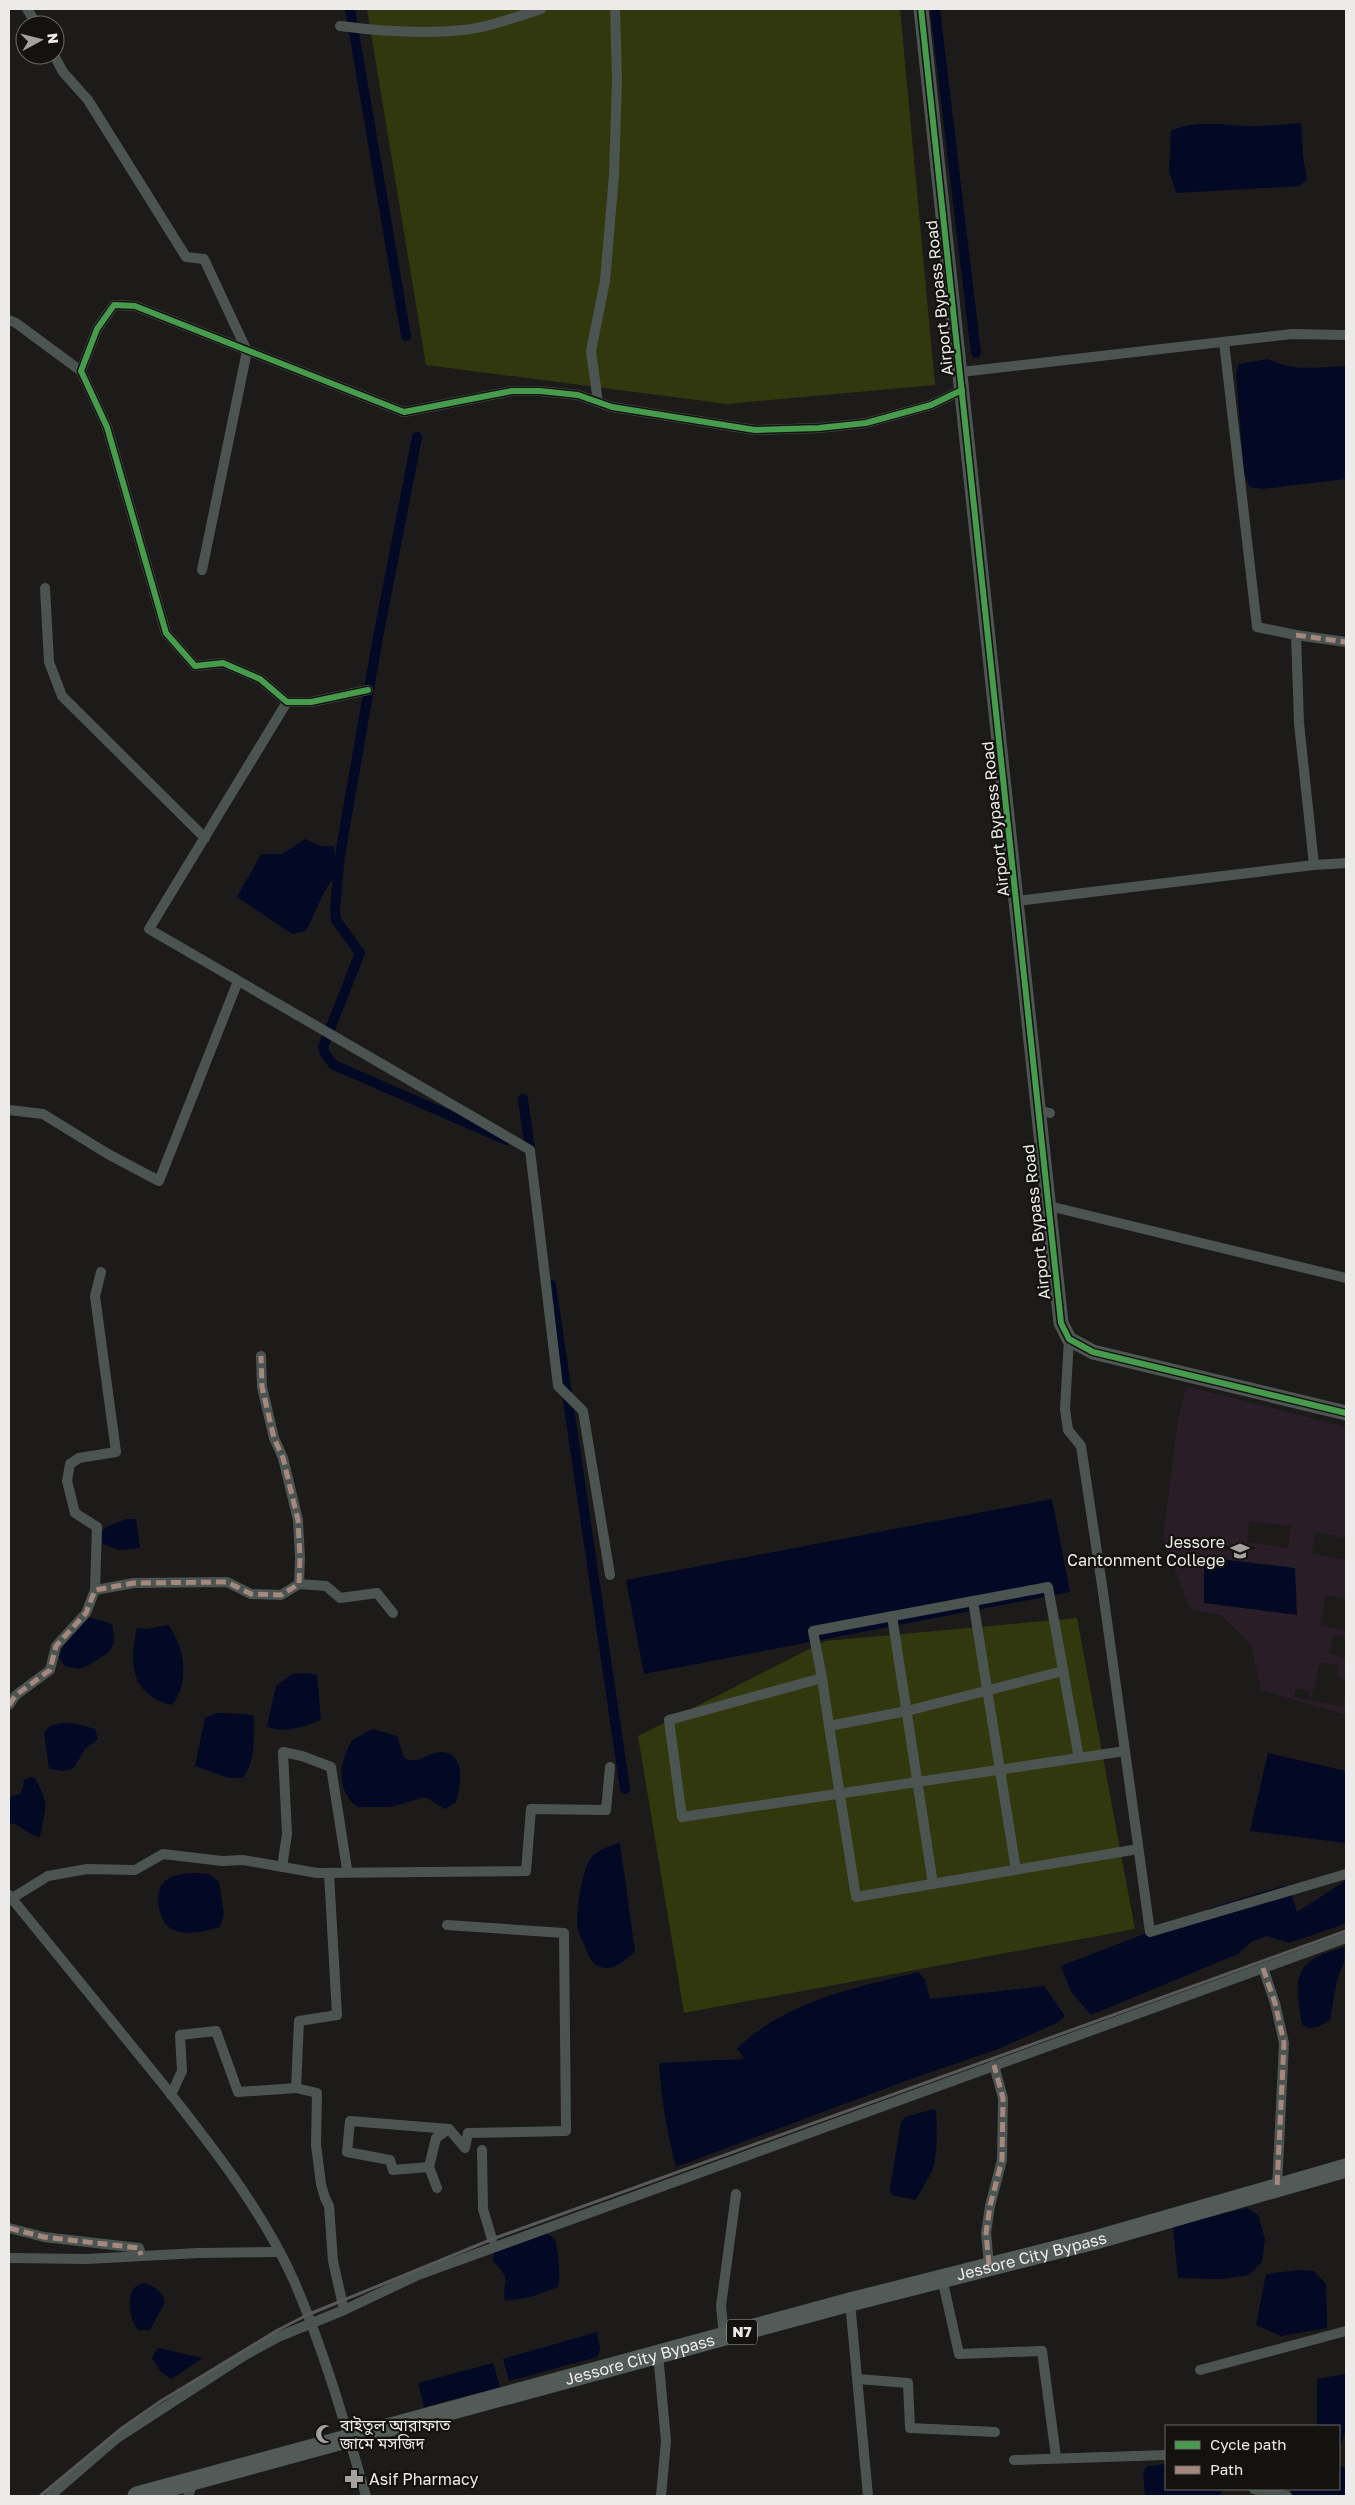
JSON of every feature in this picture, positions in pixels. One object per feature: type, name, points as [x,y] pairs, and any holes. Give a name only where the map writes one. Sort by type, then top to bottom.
[{"type":"highway","name":"Jessore City Bypass","points":[[137,2496],[191,2488],[349,2438],[989,2265],[1095,2240],[1346,2168]]},
{"type":"street","points":[[340,26],[370,30],[463,30],[498,23],[541,9]]},
{"type":"street","points":[[598,402],[591,351],[605,282],[614,176],[618,79],[615,9]]},
{"type":"street","name":"Airport Bypass Road","points":[[921,9],[1017,901],[1043,1112],[1049,1206],[1061,1323],[1069,1339]]},
{"type":"street","points":[[59,65],[63,72],[88,100],[186,257],[204,259],[248,351],[202,570]]},
{"type":"street","points":[[81,371],[97,329],[114,305],[135,306],[404,412],[512,391],[578,395],[612,407],[755,430],[810,428],[866,423],[931,406],[962,390]]},
{"type":"street","points":[[9,320],[16,323],[81,371],[107,427],[166,633],[195,666],[223,663],[260,679],[287,702],[311,702],[368,690]]},
{"type":"street","points":[[960,372],[1292,334],[1346,335]]},
{"type":"street","points":[[1224,342],[1257,627],[1346,642]]},
{"type":"street","points":[[45,588],[49,662],[62,696],[205,838]]},
{"type":"street","points":[[1296,634],[1299,723],[1314,865]]},
{"type":"street","points":[[287,702],[149,929],[530,1150],[558,1386],[583,1411],[610,1576]]},
{"type":"street","points":[[1017,901],[1314,865],[1346,863]]},
{"type":"street","points":[[9,1110],[43,1114],[108,1154],[160,1181],[238,981]]},
{"type":"street","points":[[1049,1206],[1346,1278]]},
{"type":"street","points":[[9,1704],[16,1695],[50,1670],[56,1646],[86,1613],[95,1590],[97,1527],[75,1513],[67,1481],[70,1464],[79,1458],[116,1452],[94,1296],[101,1272]]},
{"type":"street","points":[[1346,1413],[1093,1352],[1069,1339],[1065,1409],[1068,1430],[1081,1446],[1150,1932],[1346,1874]]},
{"type":"street","points":[[261,1356],[262,1387],[274,1438],[283,1458],[298,1520],[299,1584]]},
{"type":"street","points":[[95,1590],[134,1583],[227,1582],[251,1594],[281,1595],[299,1584],[326,1586],[340,1598],[377,1593],[393,1613]]},
{"type":"street","points":[[1079,1758],[1048,1587],[812,1631],[822,1678],[838,1793],[856,1897],[1138,1848]]},
{"type":"street","points":[[973,1601],[1016,1870]]},
{"type":"street","points":[[892,1616],[933,1884]]},
{"type":"street","points":[[829,1726],[907,1711],[1063,1671]]},
{"type":"street","points":[[822,1678],[669,1720],[682,1816],[1125,1751]]},
{"type":"street","points":[[282,1867],[286,1834],[282,1752],[302,1756],[331,1766],[347,1869]]},
{"type":"street","points":[[366,2496],[349,2438],[310,2322],[293,2280],[268,2231],[209,2143],[10,1898],[48,1876],[87,1870],[135,1870],[163,1854],[222,1861],[243,1860],[330,1873],[526,1871],[531,1809],[606,1810],[610,1767]]},
{"type":"street","points":[[296,2088],[299,2021],[337,2015],[330,1873]]},
{"type":"street","points":[[429,2167],[393,2170],[390,2160],[347,2152],[350,2121],[449,2129],[465,2148],[468,2133],[566,2131],[564,1933],[447,1925]]},
{"type":"street","points":[[50,2496],[117,2438],[246,2355],[310,2322],[344,2310],[418,2275],[498,2244],[1346,1938]]},
{"type":"street","points":[[1263,1968],[1276,2003],[1284,2043],[1277,2187]]},
{"type":"street","points":[[171,2095],[182,2071],[180,2035],[216,2031],[238,2092],[296,2088],[317,2093],[316,2144],[321,2184],[324,2198],[329,2206],[333,2261],[344,2310]]},
{"type":"street","points":[[989,2265],[986,2233],[990,2206],[1002,2160],[1002,2098],[994,2065]]},
{"type":"street","points":[[437,2188],[429,2167],[436,2138],[449,2129]]},
{"type":"street","points":[[482,2150],[483,2209],[492,2239]]},
{"type":"street","points":[[724,2336],[721,2306],[736,2194]]},
{"type":"street","points":[[9,2228],[44,2237],[139,2248],[141,2255]]},
{"type":"street","points":[[9,2258],[79,2260],[141,2255],[278,2252]]},
{"type":"street","points":[[942,2278],[959,2354],[1042,2350],[1056,2457]]},
{"type":"street","points":[[850,2302],[868,2496]]},
{"type":"street","points":[[1200,2370],[1346,2331]]},
{"type":"street","points":[[658,2354],[666,2441],[661,2496]]},
{"type":"street","points":[[858,2378],[908,2383],[910,2428],[995,2432]]},
{"type":"street","points":[[1014,2460],[1056,2457],[1165,2455]]},
{"type":"street","points":[[1259,2490],[1287,2496]]},
{"type":"shaded area","name":"Jessore Cantonment College","points":[[1186,1386],[1346,1427],[1346,1538],[1316,1532],[1312,1553],[1346,1560],[1346,1599],[1326,1595],[1320,1625],[1346,1631],[1346,1637],[1334,1634],[1329,1654],[1346,1658],[1346,1679],[1337,1677],[1339,1666],[1320,1662],[1311,1700],[1343,1707],[1346,1692],[1346,1715],[1261,1690],[1251,1644],[1221,1615],[1190,1609],[1163,1538],[1178,1419]],"holes":[[[1249,1521],[1291,1526],[1288,1548],[1247,1542]],[[1296,1688],[1310,1691],[1309,1700],[1294,1697]]]},
{"type":"green space","points":[[367,9],[900,9],[935,385],[727,404],[426,365]]},
{"type":"green space","points":[[1077,1618],[1135,1929],[684,2013],[638,1736],[825,1641]]},
{"type":"water","points":[[1301,123],[1303,156],[1307,179],[1300,186],[1176,193],[1169,171],[1171,131],[1180,127],[1201,124],[1255,126]]},
{"type":"water","points":[[1268,359],[1287,366],[1296,367],[1346,366],[1346,479],[1262,489],[1250,487],[1244,475],[1236,373],[1239,364]]},
{"type":"water","points":[[305,839],[320,846],[334,846],[336,875],[323,895],[305,931],[292,934],[237,897],[261,854],[282,854]]},
{"type":"water","points":[[1052,1499],[1070,1592],[644,1674],[626,1580]]},
{"type":"water","points":[[126,1519],[136,1519],[140,1548],[119,1550],[103,1544],[101,1533],[106,1527]]},
{"type":"water","points":[[1204,1557],[1295,1568],[1297,1615],[1204,1603]]},
{"type":"water","points":[[87,1617],[110,1623],[113,1627],[114,1643],[109,1652],[87,1666],[79,1669],[65,1666],[59,1658],[63,1646],[77,1625]]},
{"type":"water","points":[[168,1625],[178,1643],[183,1665],[181,1686],[178,1696],[172,1705],[148,1694],[140,1685],[133,1665],[134,1641],[137,1628],[147,1629]]},
{"type":"water","points":[[308,1673],[317,1675],[321,1720],[287,1730],[273,1729],[267,1726],[276,1686],[292,1674]]},
{"type":"water","points":[[218,1713],[254,1716],[252,1756],[243,1778],[229,1778],[195,1766],[205,1718]]},
{"type":"water","points":[[72,1723],[95,1729],[98,1739],[85,1749],[74,1768],[63,1771],[49,1769],[44,1732],[50,1726]]},
{"type":"water","points":[[372,1729],[397,1736],[404,1758],[408,1760],[416,1760],[435,1753],[452,1755],[457,1761],[460,1777],[456,1802],[445,1809],[425,1797],[391,1807],[358,1807],[351,1802],[343,1788],[341,1769],[345,1755],[352,1740]]},
{"type":"water","points":[[1268,1753],[1346,1771],[1346,1843],[1250,1831]]},
{"type":"water","points":[[30,1777],[35,1778],[45,1802],[40,1837],[9,1823],[9,1797],[20,1794],[24,1780]]},
{"type":"water","points":[[618,1843],[620,1844],[635,1951],[621,1963],[609,1968],[603,1968],[597,1966],[591,1960],[580,1936],[577,1922],[578,1903],[582,1882],[591,1858],[600,1850]]},
{"type":"water","points":[[181,1874],[209,1874],[219,1882],[224,1914],[220,1927],[188,1933],[175,1931],[163,1919],[159,1908],[158,1895],[162,1885],[168,1879]]},
{"type":"water","points":[[1346,1878],[1346,1922],[1342,1925],[1289,1943],[1267,1936],[1251,1942],[1238,1954],[1091,2015],[1071,1992],[1061,1966],[1175,1922],[1188,1920],[1208,1909],[1283,1886],[1289,1887],[1297,1912],[1342,1883]]},
{"type":"water","points":[[1345,1947],[1344,1963],[1337,1980],[1330,2020],[1318,2027],[1307,2028],[1302,2024],[1299,2007],[1298,1982],[1301,1972],[1315,1958]]},
{"type":"water","points":[[918,1972],[925,1980],[930,1999],[1044,1986],[1065,2016],[1057,2023],[998,2049],[922,2075],[676,2167],[665,2115],[659,2063],[744,2059],[737,2048],[778,2018],[800,2007],[845,1991]]},
{"type":"water","points":[[933,2109],[936,2111],[937,2140],[932,2171],[916,2200],[892,2195],[890,2189],[901,2122],[905,2117]]},
{"type":"water","points":[[1247,2208],[1258,2215],[1265,2239],[1262,2262],[1249,2275],[1222,2279],[1178,2278],[1173,2226]]},
{"type":"water","points":[[544,2232],[555,2239],[559,2263],[558,2287],[531,2297],[505,2301],[505,2277],[493,2261],[494,2252]]},
{"type":"water","points":[[1299,2270],[1314,2271],[1326,2284],[1327,2328],[1281,2336],[1256,2325],[1266,2274]]},
{"type":"water","points":[[144,2283],[157,2290],[165,2302],[150,2330],[138,2330],[132,2318],[130,2303],[133,2290],[138,2285]]},
{"type":"water","points":[[597,2332],[600,2349],[597,2357],[509,2381],[503,2359]]},
{"type":"water","points":[[158,2348],[203,2358],[171,2379],[160,2371],[152,2358]]},
{"type":"water","points":[[493,2363],[500,2387],[424,2407],[418,2383]]},
{"type":"water","points":[[1345,2374],[1346,2430],[1340,2446],[1340,2425],[1317,2425],[1317,2379]]},
{"type":"water","points":[[1165,2464],[1165,2490],[1222,2490],[1220,2495],[1145,2496],[1143,2472],[1147,2466]]},
{"type":"water","points":[[1340,2466],[1346,2468],[1346,2496],[1290,2496],[1291,2490],[1340,2490]]},
{"type":"waterway","points":[[350,9],[406,336]]},
{"type":"waterway","points":[[935,9],[976,353]]},
{"type":"waterway","points":[[417,437],[378,637],[340,855],[335,908],[336,920],[360,953],[323,1047],[325,1054],[334,1065],[506,1140]]},
{"type":"waterway","points":[[523,1099],[531,1157]]},
{"type":"waterway","points":[[551,1285],[625,1789]]},
{"type":"railway","points":[[40,2496],[122,2428],[161,2401],[276,2331],[307,2315],[495,2238],[1346,1931]]},
{"type":"marked path","points":[[1296,635],[1346,642]]},
{"type":"marked path","points":[[9,1705],[16,1695],[50,1670],[56,1646],[86,1613],[95,1590],[134,1583],[227,1582],[251,1594],[281,1595],[299,1584],[298,1520],[283,1458],[274,1438],[262,1387],[261,1356]]},
{"type":"marked path","points":[[1263,1968],[1275,2003],[1284,2043],[1277,2187]]},
{"type":"marked path","points":[[989,2265],[986,2233],[990,2206],[1002,2160],[1003,2098],[994,2065]]},
{"type":"marked path","points":[[9,2228],[44,2237],[139,2248],[141,2255]]},
{"type":"cycle path","points":[[921,9],[1061,1323],[1069,1339],[1093,1352],[1346,1413]]},
{"type":"cycle path","points":[[368,690],[311,702],[287,702],[260,679],[223,663],[195,666],[166,633],[107,427],[81,371],[97,329],[114,305],[135,306],[404,412],[512,391],[540,391],[578,395],[612,407],[755,430],[819,428],[866,423],[931,405],[962,390]]},
{"type":"place","name":"Jessore Cantonment College","points":[[1240,1551]]},
{"type":"place","name":"বাইতুল আরাফাত জামে মসজিদ","points":[[325,2434]]},
{"type":"place","name":"Asif Pharmacy","points":[[354,2479]]}]
